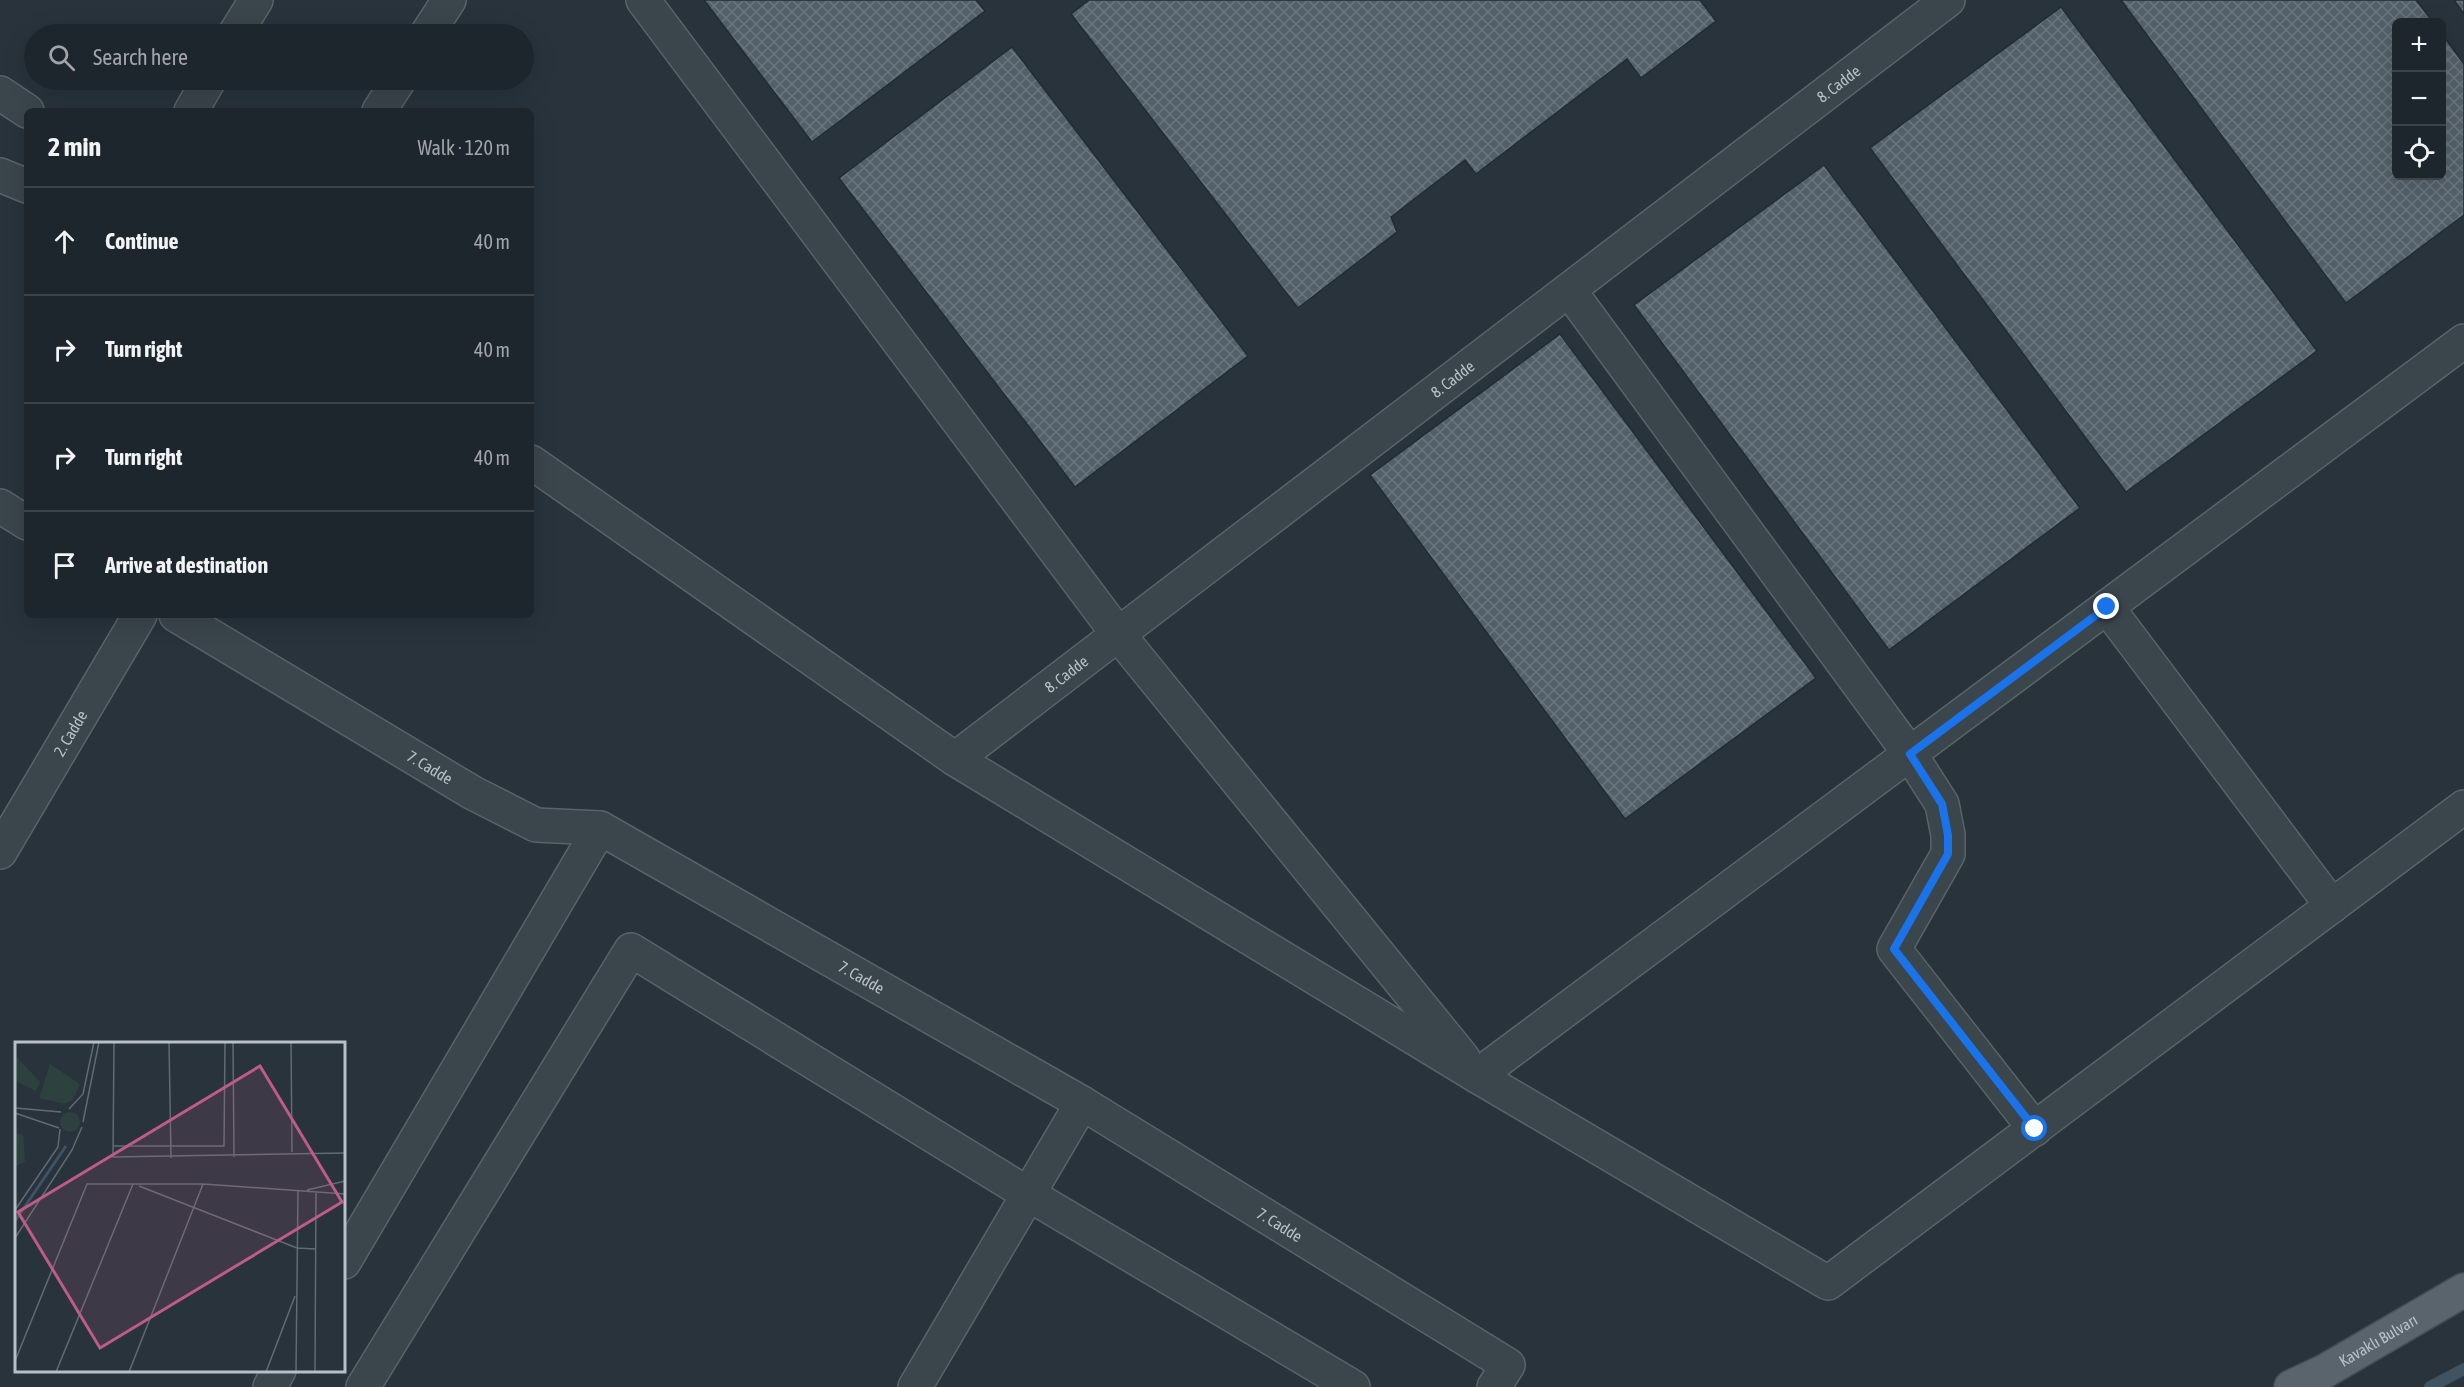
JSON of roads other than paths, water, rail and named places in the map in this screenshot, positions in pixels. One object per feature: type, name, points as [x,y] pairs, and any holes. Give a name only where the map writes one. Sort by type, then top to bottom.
[{"type":"main road","name":"Kavaklı Bulvarı","points":[[2291,1387],[2325,1371],[2464,1290]]},
{"type":"street","points":[[241,24],[256,0]]},
{"type":"street","points":[[433,24],[449,0]]},
{"type":"street","points":[[643,0],[1118,634],[1477,1076]]},
{"type":"street","name":"8. Cadde","points":[[955,759],[1948,0]]},
{"type":"street","points":[[193,108],[203,90]]},
{"type":"street","points":[[381,108],[393,90]]},
{"type":"street","points":[[0,93],[24,109]]},
{"type":"street","points":[[0,175],[24,185]]},
{"type":"street","points":[[1569,290],[1910,754],[1942,804],[1948,835],[1948,854],[1894,949],[2035,1129]]},
{"type":"street","points":[[1477,1076],[2107,607],[2460,352]]},
{"type":"street","points":[[534,464],[955,759],[1477,1076],[1828,1283],[2464,807]]},
{"type":"street","points":[[0,506],[24,521]]},
{"type":"street","points":[[2107,607],[2332,906]]},
{"type":"street","name":"2. Cadde","points":[[0,852],[138,618]]},
{"type":"street","name":"7. Cadde","points":[[181,618],[463,787],[536,825],[600,828],[1082,1102],[1508,1365],[1494,1387]]},
{"type":"street","points":[[345,1260],[600,828]]},
{"type":"street","points":[[363,1387],[631,950],[1028,1194],[1353,1387]]},
{"type":"street","points":[[915,1387],[1082,1102]]},
{"type":"street","points":[[270,1387],[278,1372]]},
{"type":"waterway","points":[[2430,1387],[2464,1369]]}]
